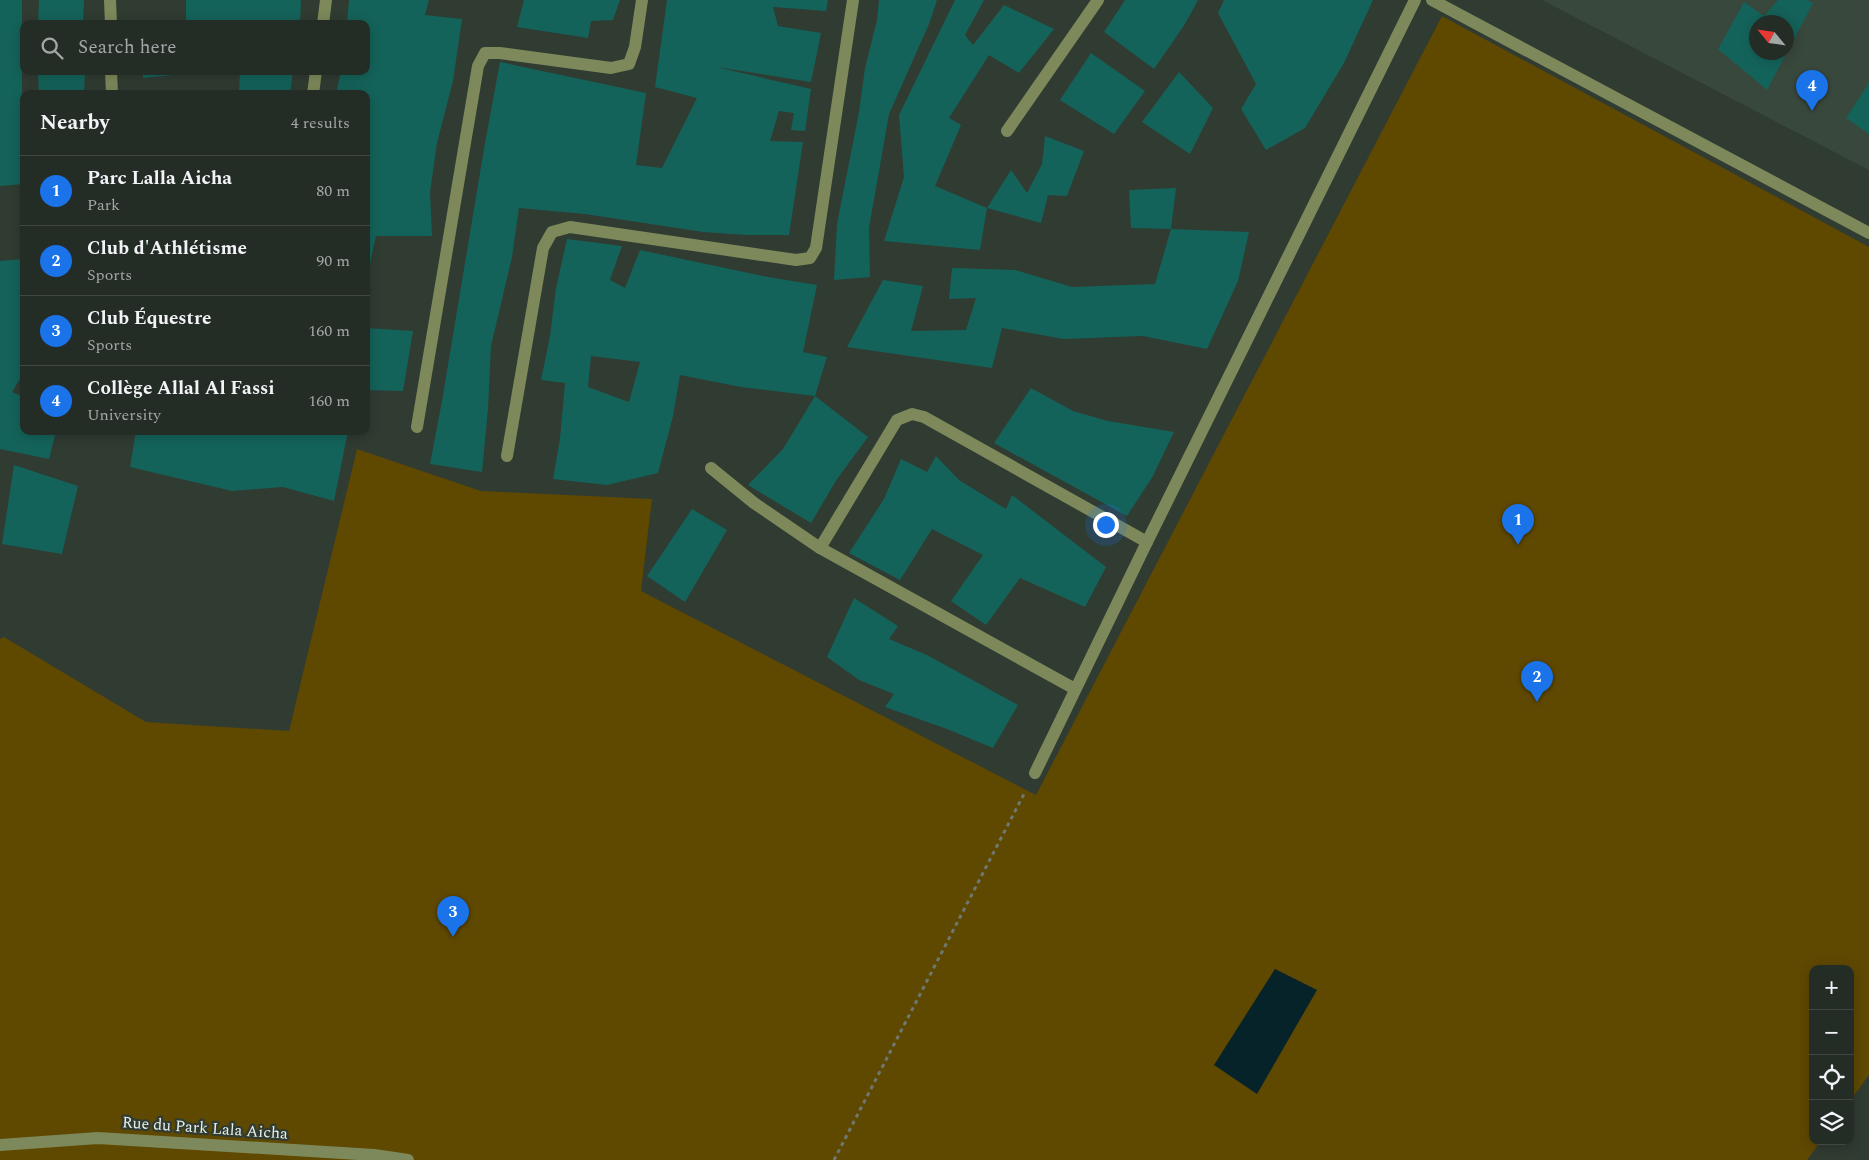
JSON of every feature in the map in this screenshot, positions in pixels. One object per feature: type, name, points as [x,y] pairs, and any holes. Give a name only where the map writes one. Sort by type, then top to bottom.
[{"type":"street","points":[[110,0],[111,20]]},
{"type":"street","points":[[324,20],[326,0]]},
{"type":"street","points":[[417,427],[478,66],[485,53],[500,53],[612,68],[629,64],[635,48],[642,0]]},
{"type":"street","points":[[507,456],[543,248],[552,232],[570,227],[796,260],[810,258],[816,248],[853,0]]},
{"type":"street","points":[[1006,132],[1098,0]]},
{"type":"street","points":[[1036,773],[1074,689],[1146,542],[1415,0]]},
{"type":"street","points":[[1432,0],[1869,233]]},
{"type":"street","points":[[112,75],[112,90]]},
{"type":"street","points":[[314,90],[315,75]]},
{"type":"street","points":[[820,548],[898,420],[912,414],[924,417],[1146,542]]},
{"type":"street","points":[[711,468],[754,503],[820,548],[1074,689]]},
{"type":"street","name":"Rue du Park Lala Aicha","points":[[0,1145],[98,1138],[374,1155],[408,1160]]},
{"type":"path","points":[[834,1160],[1036,773]]},
{"type":"shaded area","points":[[1542,0],[1869,0],[1869,170]]},
{"type":"shaded area","points":[[1442,16],[1869,247],[1869,1075],[1854,1096],[1854,965],[1809,965],[1809,1145],[1818,1145],[1807,1160],[0,1160],[0,639],[4,637],[146,722],[289,731],[357,449],[481,491],[652,499],[641,591],[1036,795]]},
{"type":"water","points":[[1275,969],[1317,990],[1257,1094],[1214,1065]]},
{"type":"building","points":[[0,0],[22,0],[22,20],[20,20],[20,75],[22,75],[22,90],[20,90],[20,184],[0,186]]},
{"type":"building","points":[[39,0],[84,0],[83,20],[38,20]]},
{"type":"building","points":[[186,0],[301,0],[300,20],[186,20]]},
{"type":"building","points":[[349,0],[429,0],[425,15],[462,19],[453,81],[437,143],[430,192],[432,236],[376,236],[370,264],[370,90],[337,90],[340,75],[370,75],[370,20],[347,20]]},
{"type":"building","points":[[524,0],[620,0],[613,20],[591,21],[588,38],[517,27]]},
{"type":"building","points":[[667,0],[828,0],[826,11],[773,7],[778,26],[821,33],[811,82],[716,67],[811,89],[805,131],[791,130],[794,113],[779,111],[770,141],[803,142],[789,235],[703,232],[585,214],[519,208],[512,257],[491,346],[482,472],[430,464],[500,62],[646,93],[636,165],[662,168],[697,98],[655,87]]},
{"type":"building","points":[[879,0],[937,0],[929,24],[889,114],[869,228],[870,277],[834,280],[837,224],[859,112],[865,68],[877,20]]},
{"type":"building","points":[[955,0],[984,0],[965,35],[973,45],[1004,5],[1054,29],[1019,73],[989,55],[949,118],[961,125],[935,186],[987,208],[980,250],[884,241],[904,177],[899,115]]},
{"type":"building","points":[[1125,0],[1198,0],[1185,24],[1154,69],[1104,32]]},
{"type":"building","points":[[1224,0],[1373,0],[1344,63],[1305,128],[1266,150],[1241,109],[1256,84],[1218,13]]},
{"type":"building","points":[[1778,0],[1807,0],[1813,3],[1794,39],[1794,15],[1765,15]]},
{"type":"building","points":[[1744,2],[1763,15],[1749,15],[1749,60],[1783,60],[1767,90],[1718,49]]},
{"type":"building","points":[[1091,53],[1145,91],[1114,134],[1060,100]]},
{"type":"building","points":[[1179,72],[1213,108],[1190,154],[1142,122]]},
{"type":"building","points":[[38,75],[85,75],[84,90],[39,90]]},
{"type":"building","points":[[143,75],[174,75],[143,78]]},
{"type":"building","points":[[240,75],[292,75],[291,90],[239,90]]},
{"type":"building","points":[[1869,83],[1869,134],[1846,118]]},
{"type":"building","points":[[1045,136],[1084,151],[1067,196],[1048,195],[1041,223],[987,208],[1011,170],[1027,193],[1042,164]]},
{"type":"building","points":[[1176,188],[1171,229],[1131,228],[1129,190]]},
{"type":"building","points":[[1171,229],[1249,232],[1238,281],[1207,349],[1143,336],[1064,339],[1002,328],[992,368],[847,347],[883,280],[923,286],[911,331],[966,330],[976,298],[949,299],[952,268],[1015,270],[1072,287],[1155,284]]},
{"type":"building","points":[[567,239],[622,246],[610,280],[625,288],[640,250],[768,277],[817,285],[803,352],[827,357],[815,396],[741,387],[680,375],[673,416],[658,473],[607,485],[553,479],[560,439],[565,383],[541,380],[550,336],[556,288]],"holes":[[[591,356],[640,362],[629,402],[588,387]]]},
{"type":"building","points":[[20,259],[20,379],[12,392],[20,395],[20,435],[55,435],[49,459],[0,449],[0,261]]},
{"type":"building","points":[[370,328],[413,331],[403,391],[370,390]]},
{"type":"building","points":[[1031,388],[1073,411],[1108,421],[1174,432],[1153,476],[1127,516],[994,443]]},
{"type":"building","points":[[815,396],[868,437],[837,479],[811,523],[748,485],[783,449]]},
{"type":"building","points":[[135,435],[347,435],[334,501],[283,487],[232,491],[130,467]]},
{"type":"building","points":[[936,456],[959,480],[1006,509],[1012,495],[1106,567],[1085,607],[1020,578],[986,625],[951,601],[983,555],[932,529],[900,580],[849,553],[884,499],[901,459],[927,472]]},
{"type":"building","points":[[14,465],[78,486],[62,554],[2,544]]},
{"type":"building","points":[[692,509],[727,530],[685,602],[647,576]]},
{"type":"building","points":[[854,598],[898,626],[889,639],[927,655],[1018,705],[993,748],[885,707],[894,694],[859,680],[827,657]]},
{"type":"place","name":"Collège Allal Al Fassi","points":[[1812,111]]},
{"type":"place","name":"Parc Lalla Aicha","points":[[1518,545]]},
{"type":"place","name":"Club d'Athlétisme","points":[[1537,702]]},
{"type":"place","name":"Club Équestre","points":[[453,937]]}]
